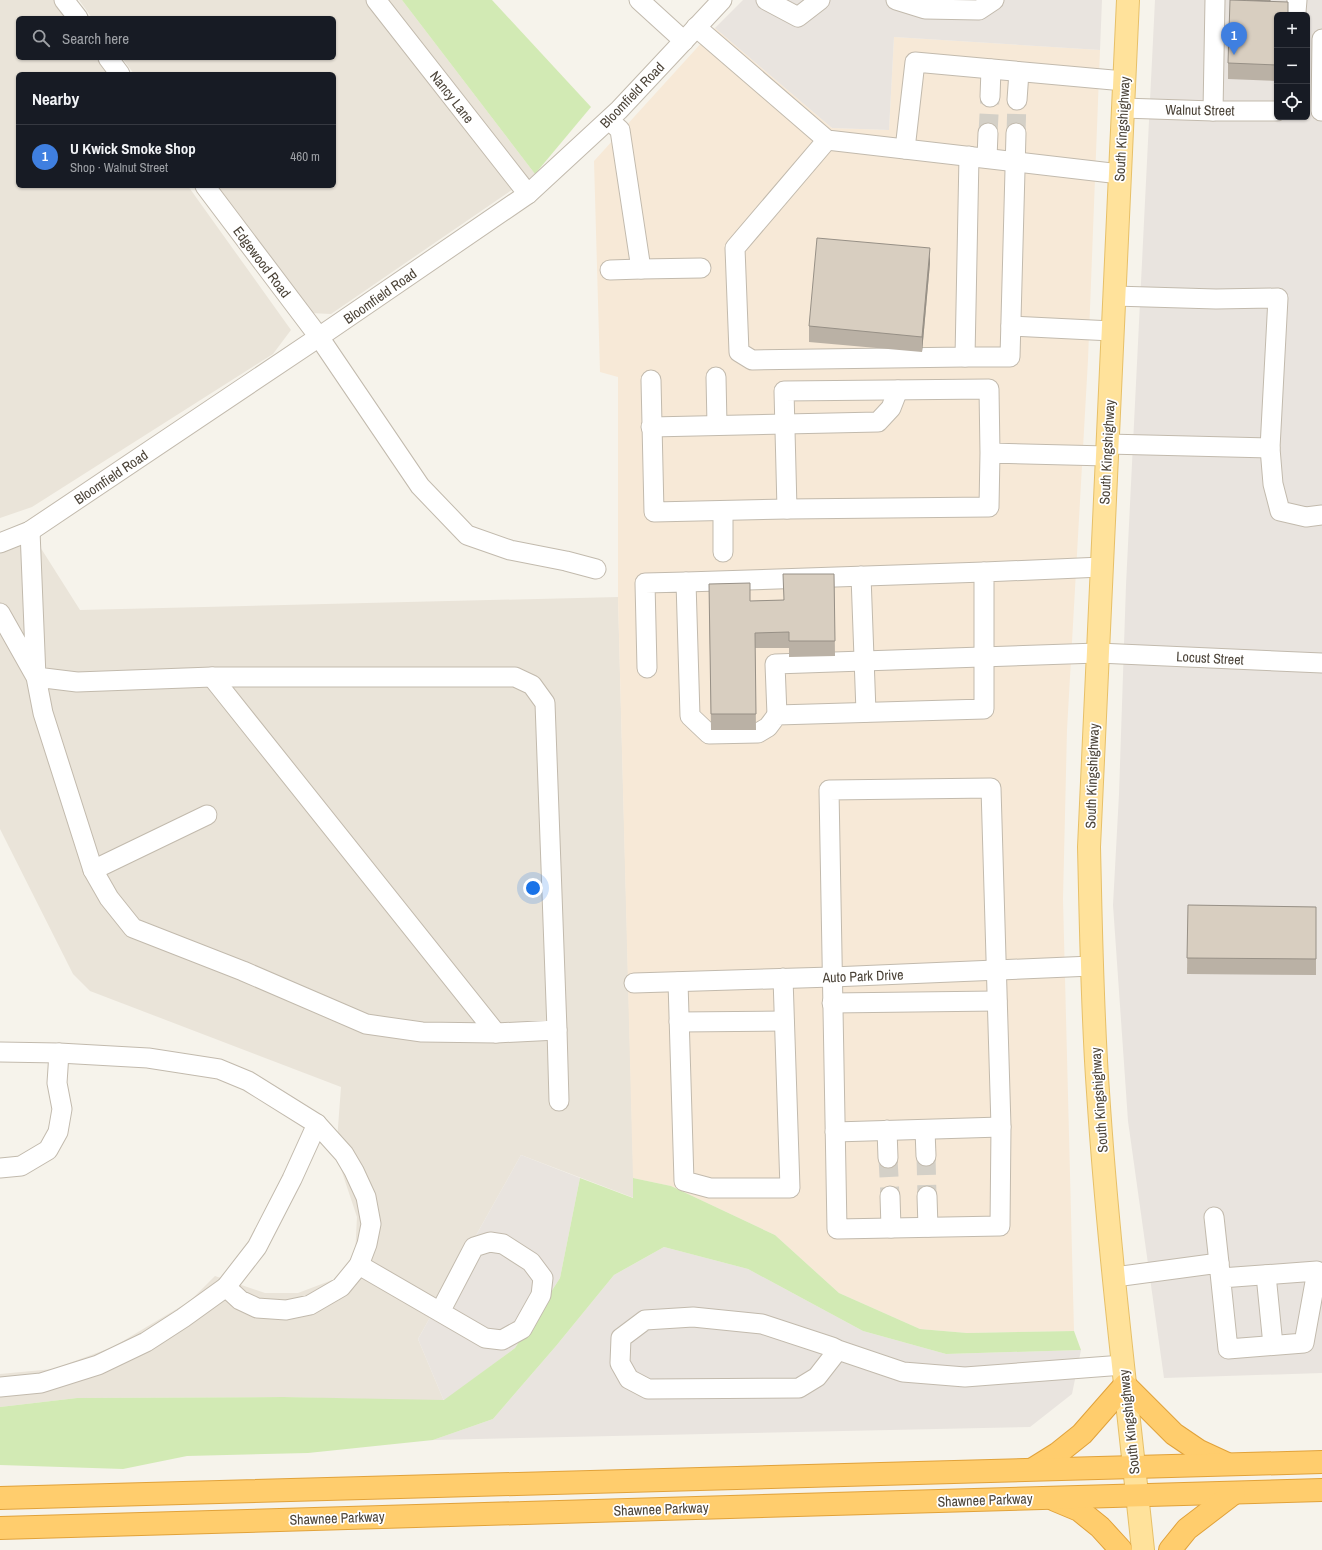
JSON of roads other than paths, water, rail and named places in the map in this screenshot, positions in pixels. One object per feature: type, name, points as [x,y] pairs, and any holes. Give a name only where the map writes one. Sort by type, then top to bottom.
[{"type":"highway","points":[[1033,1469],[1057,1454],[1082,1434],[1124,1375],[1174,1434],[1199,1451],[1228,1465]]},
{"type":"highway","name":"Shawnee Parkway","points":[[0,1498],[1322,1462]]},
{"type":"highway","name":"Shawnee Parkway","points":[[0,1528],[1322,1490]]},
{"type":"highway","points":[[1170,1550],[1187,1529],[1234,1493]]},
{"type":"highway","points":[[1052,1498],[1079,1510],[1100,1527],[1121,1550]]},
{"type":"main road","name":"South Kingshighway","points":[[1128,0],[1089,847],[1092,966],[1098,1091],[1114,1276],[1143,1550]]},
{"type":"street","points":[[64,0],[76,16]]},
{"type":"street","name":"Nancy Lane","points":[[376,0],[528,194]]},
{"type":"street","points":[[639,0],[690,34],[827,140],[1120,174]]},
{"type":"street","name":"Bloomfield Road","points":[[0,543],[30,531],[319,337],[528,194],[609,120],[722,0]]},
{"type":"street","points":[[766,0],[798,17],[820,0]]},
{"type":"street","points":[[896,0],[925,9],[979,10],[994,0]]},
{"type":"street","points":[[1212,111],[1215,0]]},
{"type":"street","points":[[1317,111],[1322,39]]},
{"type":"street","points":[[110,60],[118,72]]},
{"type":"street","points":[[905,149],[915,62],[1124,81]]},
{"type":"street","points":[[990,97],[991,69]]},
{"type":"street","points":[[1017,100],[1019,72]]},
{"type":"street","name":"Walnut Street","points":[[1123,108],[1212,111],[1274,111]]},
{"type":"street","points":[[609,120],[620,130],[641,269]]},
{"type":"street","points":[[965,357],[978,157],[988,133]]},
{"type":"street","points":[[827,140],[735,248],[739,352],[752,360],[1010,357],[1016,133]]},
{"type":"street","name":"Edgewood Road","points":[[207,188],[319,337],[420,486],[468,535],[510,550],[566,561],[596,569]]},
{"type":"street","points":[[610,270],[701,268]]},
{"type":"street","points":[[1114,296],[1278,298],[1270,448],[1273,484],[1280,510],[1306,518],[1322,515]]},
{"type":"street","points":[[1011,326],[1112,331]]},
{"type":"street","points":[[716,377],[717,425]]},
{"type":"street","points":[[651,380],[654,512],[989,507],[989,389],[784,391],[787,509]]},
{"type":"street","points":[[651,427],[878,422],[891,408],[898,390]]},
{"type":"street","points":[[990,453],[1270,448]]},
{"type":"street","points":[[723,511],[723,552]]},
{"type":"street","points":[[30,531],[36,678],[43,713],[93,870],[109,898],[133,928],[243,971],[366,1024],[422,1032],[496,1033],[556,1030]]},
{"type":"street","points":[[647,668],[645,583],[1102,567]]},
{"type":"street","points":[[686,582],[690,716],[709,734],[758,733],[768,726],[777,715],[984,709],[984,572]]},
{"type":"street","points":[[861,576],[866,712]]},
{"type":"street","points":[[0,613],[36,678]]},
{"type":"street","name":"Locust Street","points":[[777,715],[775,664],[1098,653],[1322,663]]},
{"type":"street","points":[[36,678],[77,682],[212,677],[515,677],[532,685],[545,703],[556,1030],[560,1102]]},
{"type":"street","points":[[212,677],[496,1033]]},
{"type":"street","points":[[990,788],[997,970],[1000,1226],[837,1229],[829,790],[990,788]]},
{"type":"street","points":[[93,870],[207,815]]},
{"type":"street","name":"Auto Park Drive","points":[[634,983],[832,977],[1092,966]]},
{"type":"street","points":[[678,982],[684,1180],[710,1188],[790,1188],[783,978]]},
{"type":"street","points":[[832,1003],[998,1001]]},
{"type":"street","points":[[679,1022],[784,1021]]},
{"type":"street","points":[[0,1052],[59,1053],[148,1058],[219,1069],[248,1081],[317,1124],[344,1154],[366,1197],[371,1224],[367,1244],[359,1264],[341,1287],[310,1305],[286,1310],[257,1308],[240,1300],[226,1287]]},
{"type":"street","points":[[0,1168],[21,1166],[48,1150],[58,1132],[62,1109],[57,1083],[59,1053]]},
{"type":"street","points":[[0,1387],[41,1384],[98,1365],[152,1338],[226,1287],[257,1247],[292,1179],[317,1124]]},
{"type":"street","points":[[835,1132],[1000,1127]]},
{"type":"street","points":[[887,1130],[888,1158]]},
{"type":"street","points":[[925,1130],[926,1156]]},
{"type":"street","points":[[890,1196],[891,1228]]},
{"type":"street","points":[[927,1196],[928,1227]]},
{"type":"street","points":[[1114,1276],[1220,1271],[1266,1275],[1320,1269],[1304,1343],[1228,1349],[1220,1271],[1214,1217]]},
{"type":"street","points":[[359,1264],[440,1312],[485,1338],[502,1340],[522,1329],[541,1295],[543,1278],[531,1262],[503,1244],[490,1242],[474,1247],[440,1312]]},
{"type":"street","points":[[1266,1275],[1273,1345]]},
{"type":"street","points":[[838,1350],[817,1377],[799,1388],[648,1389],[629,1379],[620,1363],[621,1338],[645,1320],[693,1317],[762,1324],[903,1372],[965,1377],[1124,1375]]},
{"type":"tunnel","points":[[988,133],[990,97]]},
{"type":"tunnel","points":[[1016,133],[1017,100]]},
{"type":"tunnel","points":[[926,1156],[927,1196]]},
{"type":"tunnel","points":[[888,1158],[890,1196]]},
{"type":"place","name":"U Kwick Smoke Shop","points":[[1234,55]]}]
